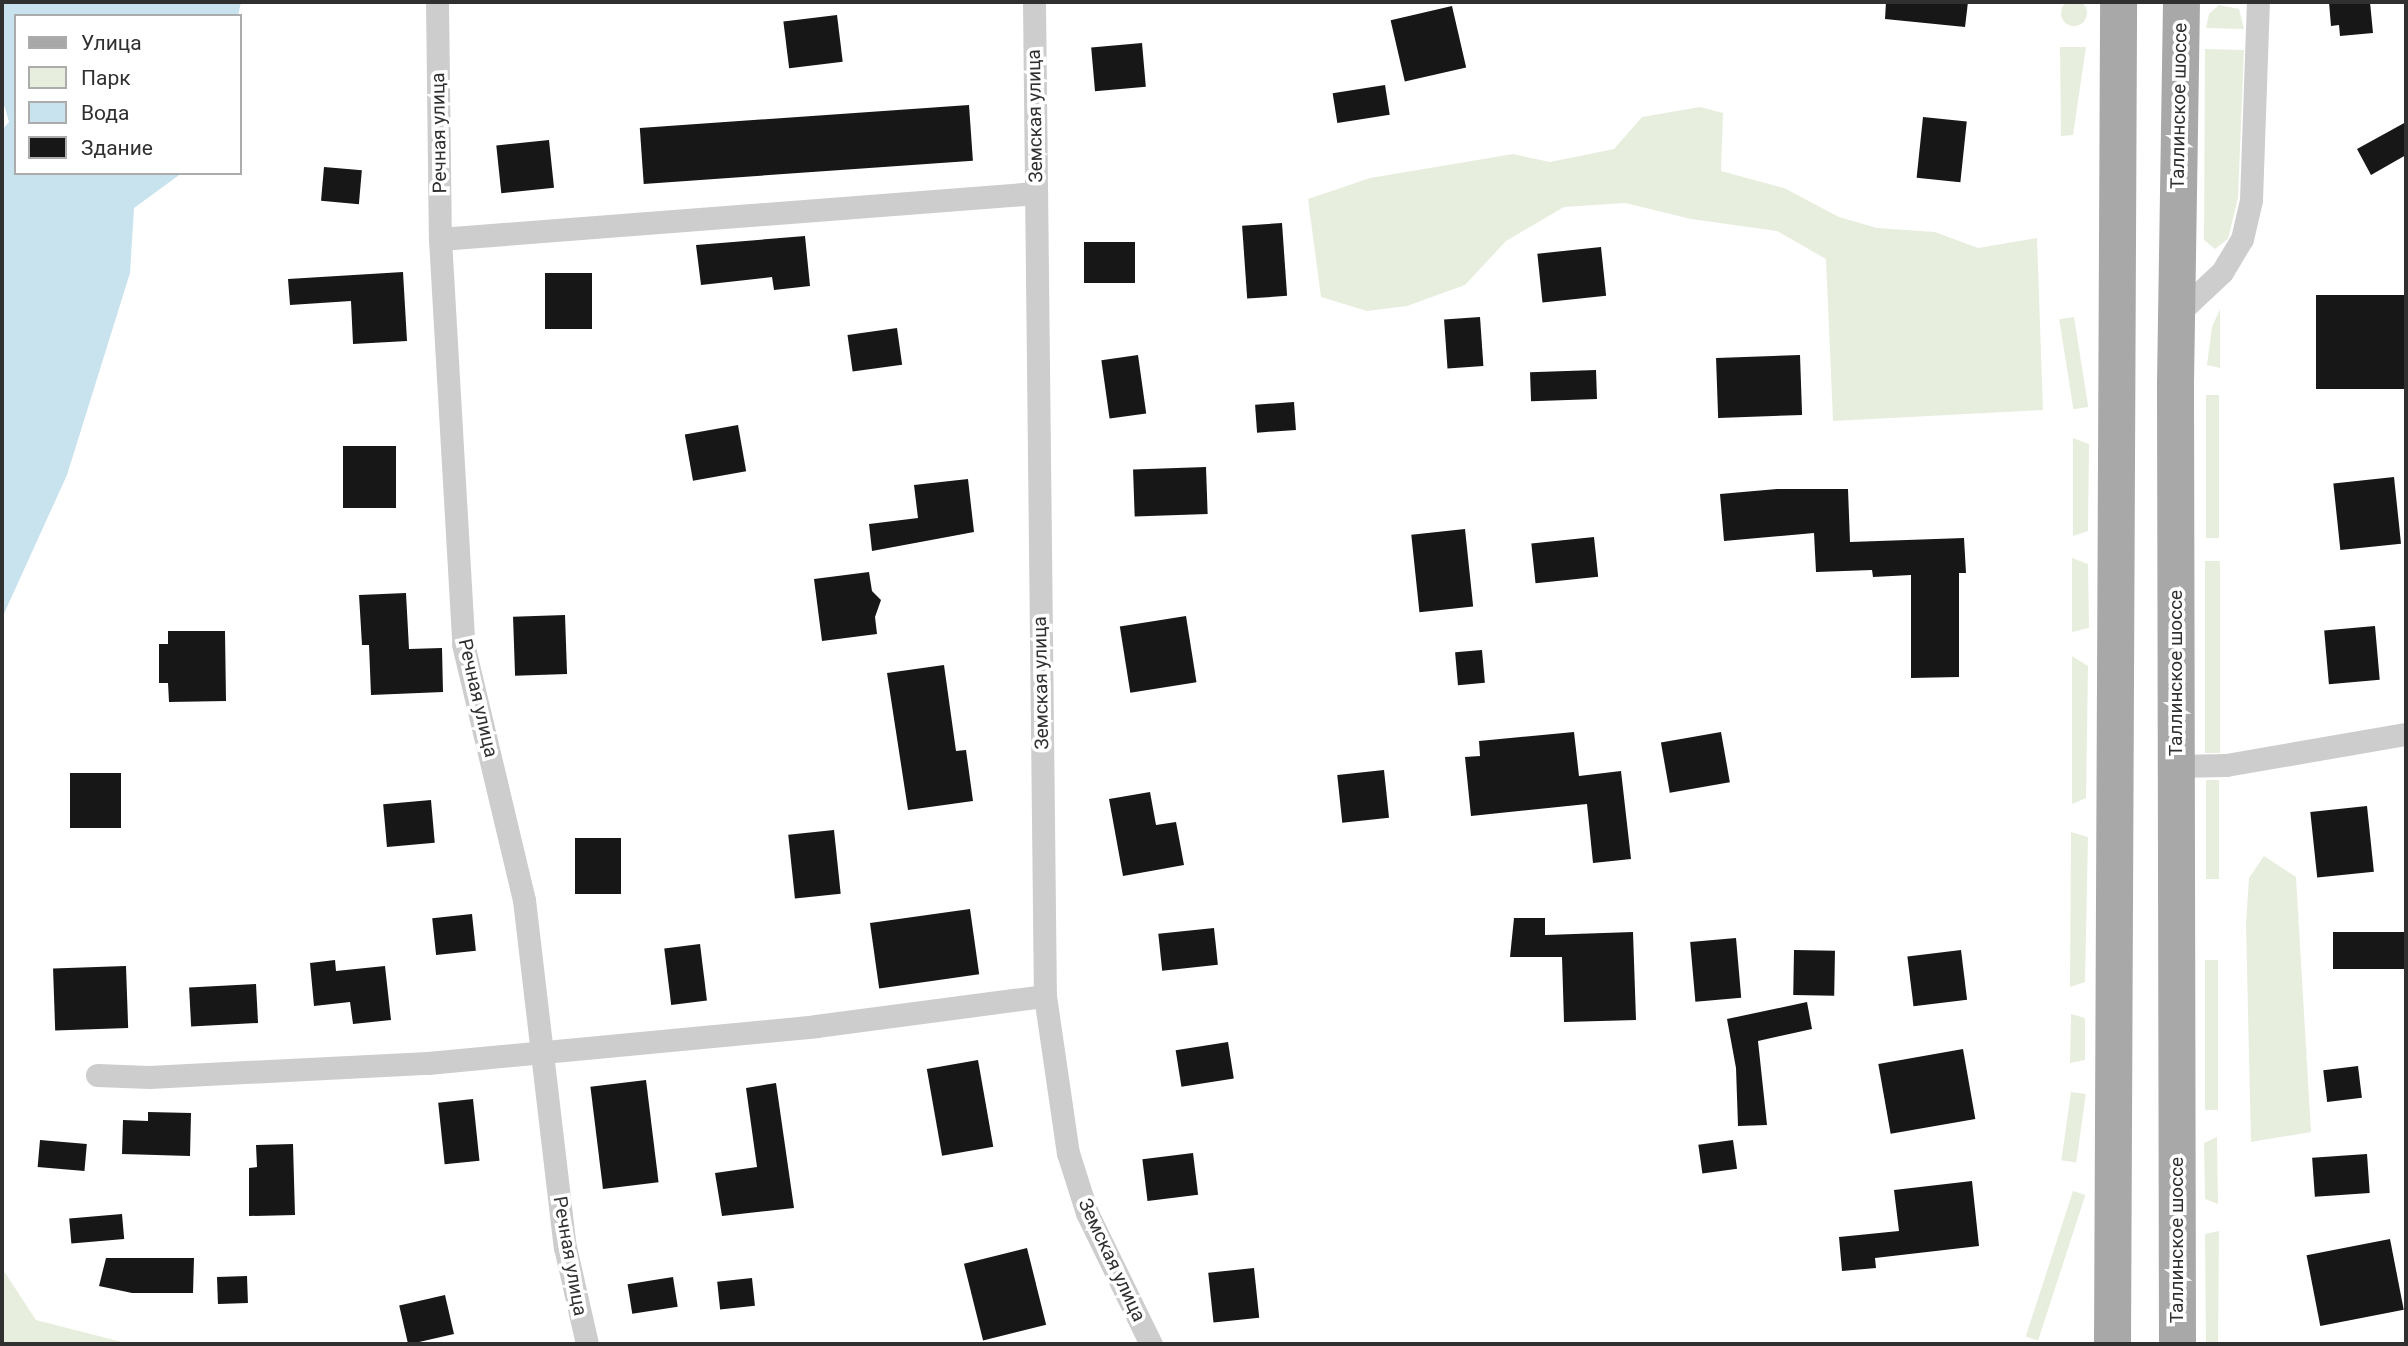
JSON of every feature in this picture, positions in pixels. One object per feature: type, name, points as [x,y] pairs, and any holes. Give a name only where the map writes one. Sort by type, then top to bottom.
[{"type":"main road","points":[[2112,1344],[2118,2]]},
{"type":"main road","name":"Таллинское шоссе","points":[[2178,1344],[2175,316],[2181,2]]},
{"type":"street","name":"Речная улица","points":[[438,2],[440,239],[463,644],[524,900],[565,1247],[587,1344]]},
{"type":"street","name":"Земская улица","points":[[1034,2],[1045,996],[1068,1153],[1087,1213],[1151,1344]]},
{"type":"street","points":[[2175,316],[2222,272],[2242,239],[2251,201],[2258,2]]},
{"type":"street","points":[[440,239],[1036,193]]},
{"type":"street","points":[[2176,766],[2226,765],[2406,734]]},
{"type":"street","points":[[97,1075],[307,1071],[542,1052],[816,1026],[1045,996]]},
{"type":"green space","points":[[2074,0],[2083,4],[2087,13],[2083,22],[2074,26],[2065,22],[2061,13],[2065,4]]},
{"type":"green space","points":[[2219,5],[2239,9],[2244,29],[2206,28],[2209,14]]},
{"type":"green space","points":[[2060,47],[2086,47],[2073,135],[2061,136]]},
{"type":"green space","points":[[2205,49],[2244,50],[2238,198],[2228,239],[2215,249],[2204,240]]},
{"type":"green space","points":[[1700,107],[1723,113],[1721,171],[1784,188],[1839,217],[1877,228],[1935,232],[1978,248],[2037,238],[2043,410],[1833,421],[1826,259],[1777,231],[1691,219],[1625,203],[1564,207],[1506,241],[1465,285],[1407,306],[1367,311],[1321,297],[1308,199],[1370,178],[1513,154],[1550,162],[1614,149],[1642,117]]},
{"type":"green space","points":[[2220,309],[2220,368],[2207,365],[2212,327]]},
{"type":"green space","points":[[2074,317],[2088,407],[2073,409],[2059,319]]},
{"type":"green space","points":[[2206,395],[2219,395],[2219,538],[2206,538]]},
{"type":"green space","points":[[2073,438],[2089,444],[2088,531],[2073,536]]},
{"type":"green space","points":[[2072,558],[2088,564],[2089,628],[2072,632]]},
{"type":"green space","points":[[2205,561],[2220,561],[2220,753],[2205,753]]},
{"type":"green space","points":[[2072,656],[2088,666],[2086,798],[2072,804]]},
{"type":"green space","points":[[2206,780],[2219,780],[2219,879],[2206,879]]},
{"type":"green space","points":[[2071,832],[2088,837],[2085,982],[2070,987]]},
{"type":"green space","points":[[2264,856],[2296,877],[2311,1132],[2251,1142],[2246,924],[2249,878]]},
{"type":"green space","points":[[2205,960],[2218,960],[2218,1110],[2205,1110]]},
{"type":"green space","points":[[2071,1014],[2085,1018],[2085,1060],[2070,1063]]},
{"type":"green space","points":[[2071,1092],[2086,1094],[2076,1162],[2061,1160]]},
{"type":"green space","points":[[2217,1137],[2218,1204],[2205,1199],[2204,1143]]},
{"type":"green space","points":[[2073,1191],[2085,1195],[2038,1341],[2026,1337]]},
{"type":"green space","points":[[2219,1231],[2218,1344],[2206,1344],[2205,1234]]},
{"type":"green space","points":[[2,1268],[36,1320],[130,1344],[2,1344]]},
{"type":"water","points":[[2,2],[241,2],[238,14],[14,14],[14,175],[179,175],[134,208],[130,273],[67,475],[2,618],[2,130],[9,122],[2,98]]},
{"type":"building","points":[[1886,2],[1968,2],[1965,27],[1885,19]]},
{"type":"building","points":[[2329,2],[2370,2],[2373,33],[2340,36],[2339,25],[2331,26]]},
{"type":"building","points":[[1452,6],[1466,67],[1405,82],[1391,20]]},
{"type":"building","points":[[837,15],[843,62],[789,68],[783,22]]},
{"type":"building","points":[[1142,43],[1146,87],[1095,91],[1091,47]]},
{"type":"building","points":[[1385,85],[1390,115],[1337,123],[1333,93]]},
{"type":"building","points":[[969,105],[973,161],[644,184],[640,128]]},
{"type":"building","points":[[1923,117],[1967,122],[1960,182],[1917,178]]},
{"type":"building","points":[[2406,122],[2406,155],[2371,175],[2357,149]]},
{"type":"building","points":[[549,140],[554,188],[501,193],[496,146]]},
{"type":"building","points":[[324,167],[362,170],[359,204],[321,201]]},
{"type":"building","points":[[1282,223],[1287,296],[1247,299],[1242,226]]},
{"type":"building","points":[[805,236],[810,286],[774,290],[772,277],[701,285],[696,245]]},
{"type":"building","points":[[1084,242],[1135,242],[1135,283],[1084,283]]},
{"type":"building","points":[[1601,247],[1606,296],[1542,302],[1537,254]]},
{"type":"building","points":[[403,272],[407,341],[353,344],[351,301],[290,305],[288,279]]},
{"type":"building","points":[[545,273],[592,273],[592,329],[545,329]]},
{"type":"building","points":[[2316,295],[2406,295],[2406,389],[2316,389]]},
{"type":"building","points":[[1480,317],[1483,366],[1448,368],[1444,320]]},
{"type":"building","points":[[897,328],[902,365],[853,372],[847,335]]},
{"type":"building","points":[[1138,355],[1146,413],[1110,419],[1101,360]]},
{"type":"building","points":[[1800,355],[1802,415],[1718,418],[1716,358]]},
{"type":"building","points":[[1596,370],[1597,399],[1531,401],[1530,372]]},
{"type":"building","points":[[1294,402],[1296,430],[1257,433],[1255,405]]},
{"type":"building","points":[[738,425],[746,471],[693,481],[685,434]]},
{"type":"building","points":[[343,446],[396,446],[396,508],[343,508]]},
{"type":"building","points":[[1206,467],[1208,514],[1135,517],[1133,470]]},
{"type":"building","points":[[2394,477],[2401,544],[2340,550],[2333,483]]},
{"type":"building","points":[[968,479],[974,532],[872,551],[869,524],[918,518],[914,485]]},
{"type":"building","points":[[1777,489],[1848,489],[1850,542],[1964,538],[1966,573],[1959,573],[1959,677],[1911,678],[1911,575],[1873,577],[1872,570],[1816,572],[1814,533],[1724,541],[1720,494]]},
{"type":"building","points":[[1465,529],[1473,607],[1419,612],[1411,535]]},
{"type":"building","points":[[1594,537],[1598,577],[1536,583],[1531,544]]},
{"type":"building","points":[[869,572],[872,591],[881,600],[875,617],[877,634],[822,641],[814,579]]},
{"type":"building","points":[[406,593],[409,649],[442,648],[443,692],[371,695],[369,645],[362,645],[359,595]]},
{"type":"building","points":[[565,615],[567,674],[515,676],[513,617]]},
{"type":"building","points":[[1186,616],[1196,682],[1130,693],[1120,626]]},
{"type":"building","points":[[2375,626],[2380,680],[2329,684],[2324,630]]},
{"type":"building","points":[[168,631],[225,631],[226,701],[169,702],[168,683],[159,683],[159,644],[168,644]]},
{"type":"building","points":[[1482,650],[1485,683],[1458,685],[1455,652]]},
{"type":"building","points":[[944,665],[956,751],[966,750],[973,801],[908,810],[887,673]]},
{"type":"building","points":[[1574,732],[1579,776],[1621,771],[1631,859],[1593,863],[1587,804],[1471,816],[1465,757],[1480,756],[1479,741]]},
{"type":"building","points":[[1721,732],[1730,782],[1670,793],[1661,743]]},
{"type":"building","points":[[1384,770],[1389,818],[1342,823],[1337,775]]},
{"type":"building","points":[[70,773],[121,773],[121,828],[70,828]]},
{"type":"building","points":[[1150,792],[1156,825],[1176,822],[1184,865],[1123,876],[1109,799]]},
{"type":"building","points":[[431,800],[435,843],[387,847],[383,804]]},
{"type":"building","points":[[2367,806],[2374,872],[2317,878],[2310,812]]},
{"type":"building","points":[[834,830],[841,894],[795,898],[788,835]]},
{"type":"building","points":[[575,838],[621,838],[621,894],[575,894]]},
{"type":"building","points":[[970,909],[979,974],[879,988],[870,923]]},
{"type":"building","points":[[472,914],[476,951],[436,955],[432,918]]},
{"type":"building","points":[[1514,918],[1545,918],[1545,935],[1633,932],[1636,1020],[1564,1022],[1562,957],[1510,957]]},
{"type":"building","points":[[1214,928],[1218,965],[1162,971],[1158,934]]},
{"type":"building","points":[[2333,932],[2406,932],[2406,969],[2333,969]]},
{"type":"building","points":[[1736,938],[1741,998],[1695,1002],[1690,942]]},
{"type":"building","points":[[700,944],[707,1001],[671,1005],[664,948]]},
{"type":"building","points":[[1794,950],[1835,951],[1834,996],[1793,995]]},
{"type":"building","points":[[1961,950],[1967,1000],[1913,1006],[1907,957]]},
{"type":"building","points":[[335,960],[336,971],[385,966],[391,1020],[353,1024],[350,1002],[314,1006],[310,963]]},
{"type":"building","points":[[126,966],[128,1028],[55,1031],[53,969]]},
{"type":"building","points":[[256,984],[258,1023],[191,1026],[189,988]]},
{"type":"building","points":[[1807,1002],[1812,1029],[1758,1041],[1767,1125],[1738,1126],[1736,1068],[1727,1019]]},
{"type":"building","points":[[1228,1042],[1234,1079],[1181,1087],[1176,1050]]},
{"type":"building","points":[[1963,1049],[1975,1119],[1891,1134],[1878,1064]]},
{"type":"building","points":[[978,1060],[993,1147],[942,1156],[927,1069]]},
{"type":"building","points":[[2358,1066],[2362,1098],[2327,1102],[2323,1070]]},
{"type":"building","points":[[646,1080],[659,1182],[603,1189],[590,1087]]},
{"type":"building","points":[[776,1083],[794,1208],[722,1216],[715,1173],[757,1167],[746,1088]]},
{"type":"building","points":[[473,1099],[479,1161],[445,1164],[438,1103]]},
{"type":"building","points":[[148,1112],[191,1113],[190,1156],[122,1154],[123,1120],[148,1121]]},
{"type":"building","points":[[40,1140],[87,1144],[84,1171],[38,1167]]},
{"type":"building","points":[[1733,1140],[1737,1169],[1702,1174],[1698,1145]]},
{"type":"building","points":[[293,1144],[295,1215],[249,1216],[249,1168],[257,1167],[256,1145]]},
{"type":"building","points":[[1193,1153],[1198,1195],[1147,1201],[1142,1159]]},
{"type":"building","points":[[2367,1154],[2370,1193],[2315,1197],[2312,1158]]},
{"type":"building","points":[[1972,1181],[1979,1246],[1875,1258],[1876,1268],[1842,1271],[1839,1237],[1899,1231],[1894,1190]]},
{"type":"building","points":[[122,1214],[124,1239],[71,1244],[69,1219]]},
{"type":"building","points":[[2390,1239],[2404,1310],[2320,1326],[2307,1255]]},
{"type":"building","points":[[1027,1248],[1046,1325],[983,1340],[964,1264]]},
{"type":"building","points":[[106,1258],[194,1258],[193,1293],[132,1293],[99,1286]]},
{"type":"building","points":[[1254,1268],[1259,1318],[1213,1323],[1208,1273]]},
{"type":"building","points":[[247,1276],[248,1303],[218,1304],[217,1277]]},
{"type":"building","points":[[673,1277],[678,1307],[632,1314],[628,1284]]},
{"type":"building","points":[[752,1278],[755,1306],[720,1310],[717,1282]]},
{"type":"building","points":[[445,1295],[454,1334],[408,1344],[399,1306]]}]
